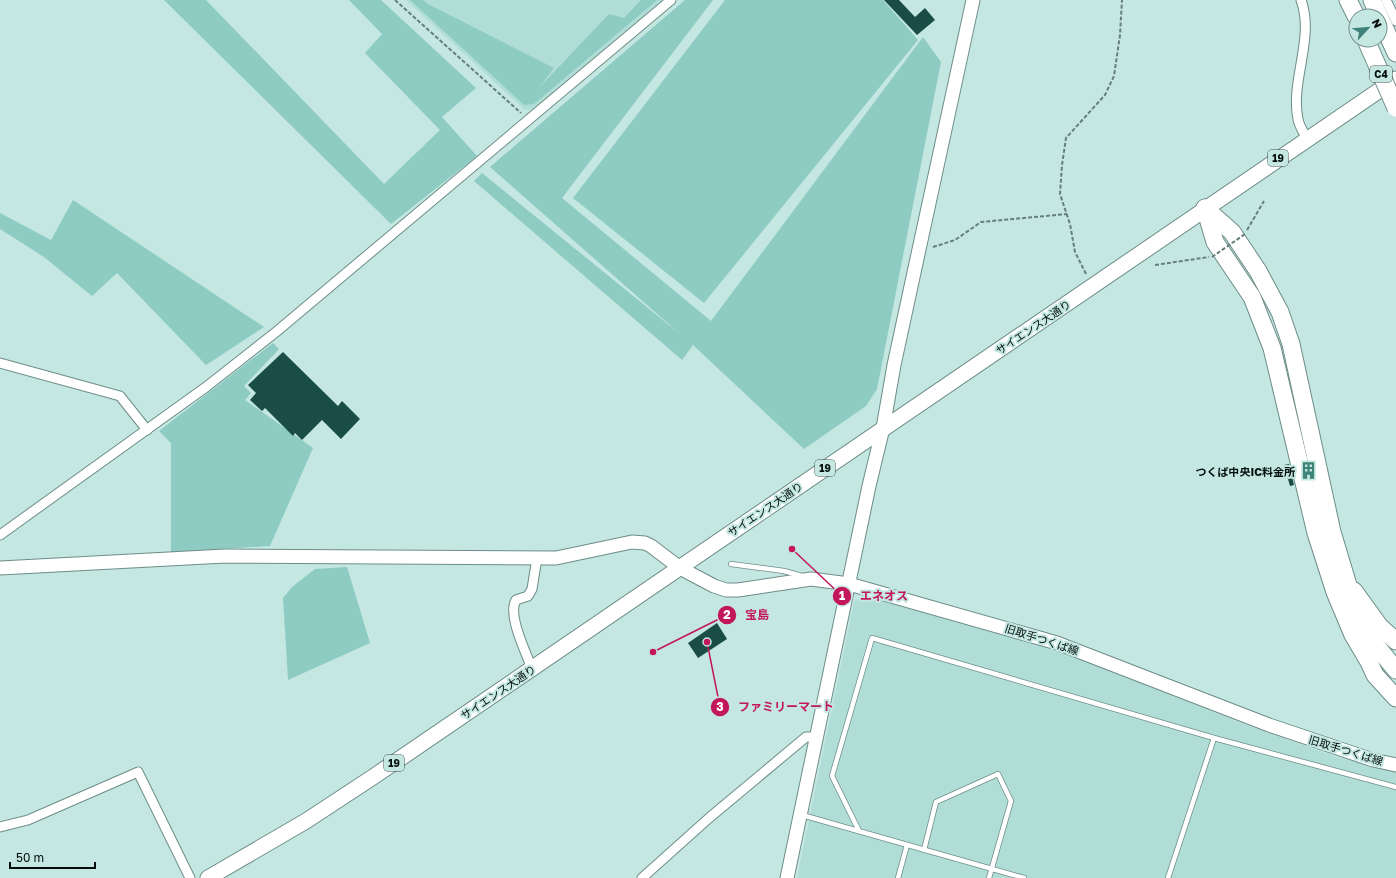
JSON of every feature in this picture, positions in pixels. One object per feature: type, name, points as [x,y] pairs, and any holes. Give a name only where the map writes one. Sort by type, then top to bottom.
[{"type":"highway","name":"C4","points":[[1388,35],[1396,53]]},
{"type":"highway","name":"C4","points":[[1370,48],[1396,108]]},
{"type":"highway","points":[[1205,208],[1232,232],[1258,271],[1280,312],[1291,344],[1332,532],[1347,584],[1358,616],[1369,637],[1396,670]]},
{"type":"highway","points":[[1205,208],[1215,242],[1252,297],[1272,348],[1316,533],[1335,592],[1353,635],[1370,662],[1375,675],[1396,698]]},
{"type":"highway","points":[[1347,584],[1364,603],[1380,627],[1396,641]]},
{"type":"highway","points":[[1370,662],[1379,668],[1396,685]]},
{"type":"main road","name":"サイエンス大通り","points":[[208,878],[306,821],[532,669],[1396,79]]},
{"type":"street","points":[[0,535],[206,387],[276,332],[671,0]]},
{"type":"street","points":[[787,878],[869,486],[883,428],[894,365],[973,0]]},
{"type":"street","points":[[1301,0],[1304,10],[1303,54],[1296,102],[1299,122],[1307,139]]},
{"type":"street","points":[[1386,0],[1396,21]]},
{"type":"street","points":[[0,363],[120,396],[147,430]]},
{"type":"street","name":"旧取手つくば線","points":[[0,568],[224,556],[556,558],[632,542],[646,543],[680,568],[714,586],[726,590],[738,590],[811,579],[849,584],[1057,643],[1269,725],[1374,760],[1396,764]]},
{"type":"street","points":[[532,669],[515,622],[512,606],[516,600],[528,596],[532,589],[537,558]]},
{"type":"street","points":[[642,878],[709,818],[806,737],[817,737]]},
{"type":"street","points":[[0,827],[28,820],[138,772],[190,878]]},
{"type":"lane","points":[[731,564],[784,571],[811,579]]},
{"type":"lane","points":[[859,831],[832,776],[872,638],[1214,738],[1396,787]]},
{"type":"lane","points":[[1168,878],[1214,738]]},
{"type":"lane","points":[[924,850],[936,802],[998,774],[1011,801],[989,878]]},
{"type":"lane","points":[[801,814],[1024,878]]},
{"type":"lane","points":[[898,878],[907,845]]},
{"type":"path","points":[[395,0],[529,120]]},
{"type":"path","points":[[1092,287],[1075,252],[1067,214],[1060,194],[1062,165],[1066,138],[1105,95],[1114,76],[1120,34],[1122,0]]},
{"type":"path","points":[[1154,266],[1212,257],[1245,234],[1264,201]]},
{"type":"path","points":[[919,251],[955,240],[981,222],[1067,214]]},
{"type":"shaded area","points":[[164,0],[206,0],[384,184],[440,130],[365,53],[382,34],[349,0],[381,0],[476,88],[442,117],[477,156],[391,224]]},
{"type":"shaded area","points":[[406,0],[662,0],[534,109],[525,110]]},
{"type":"shaded area","points":[[410,0],[423,0],[428,4],[554,68],[538,89],[609,14],[624,18],[641,0],[657,0],[534,104],[524,105]]},
{"type":"shaded area","points":[[685,0],[713,0],[562,198],[711,321],[923,37],[941,62],[877,389],[866,406],[804,449],[693,345],[682,360],[474,181],[482,173],[680,334],[490,167]]},
{"type":"shaded area","points":[[725,0],[883,0],[918,40],[704,303],[573,198]]},
{"type":"shaded area","points":[[73,200],[264,327],[206,365],[117,273],[92,296],[44,257],[0,229],[0,213],[51,240]]},
{"type":"shaded area","points":[[273,343],[279,349],[244,386],[251,393],[245,400],[313,448],[270,546],[171,552],[171,443],[159,431]]},
{"type":"shaded area","points":[[347,567],[370,643],[288,680],[283,598],[292,587],[315,569]]},
{"type":"shaded area","points":[[864,596],[1030,642],[1094,664],[1246,725],[1336,757],[1396,772],[1396,878],[797,878],[854,602]]},
{"type":"building","points":[[884,0],[899,0],[915,17],[925,8],[935,20],[917,35]]},
{"type":"building","points":[[283,352],[338,406],[342,401],[360,419],[341,439],[322,420],[302,440],[295,433],[293,436],[265,408],[262,411],[250,400],[256,393],[248,385]]},
{"type":"building","points":[[1289,464],[1294,485],[1290,486],[1284,465]]},
{"type":"building","points":[[717,623],[727,639],[698,658],[688,643]]},
{"type":"place","name":"つくば中央IC料金所","points":[[1308,471]]},
{"type":"place","name":"エネオス","points":[[792,549]]},
{"type":"place","name":"ファミリーマート","points":[[707,642]]},
{"type":"place","name":"宝島","points":[[653,652]]}]
